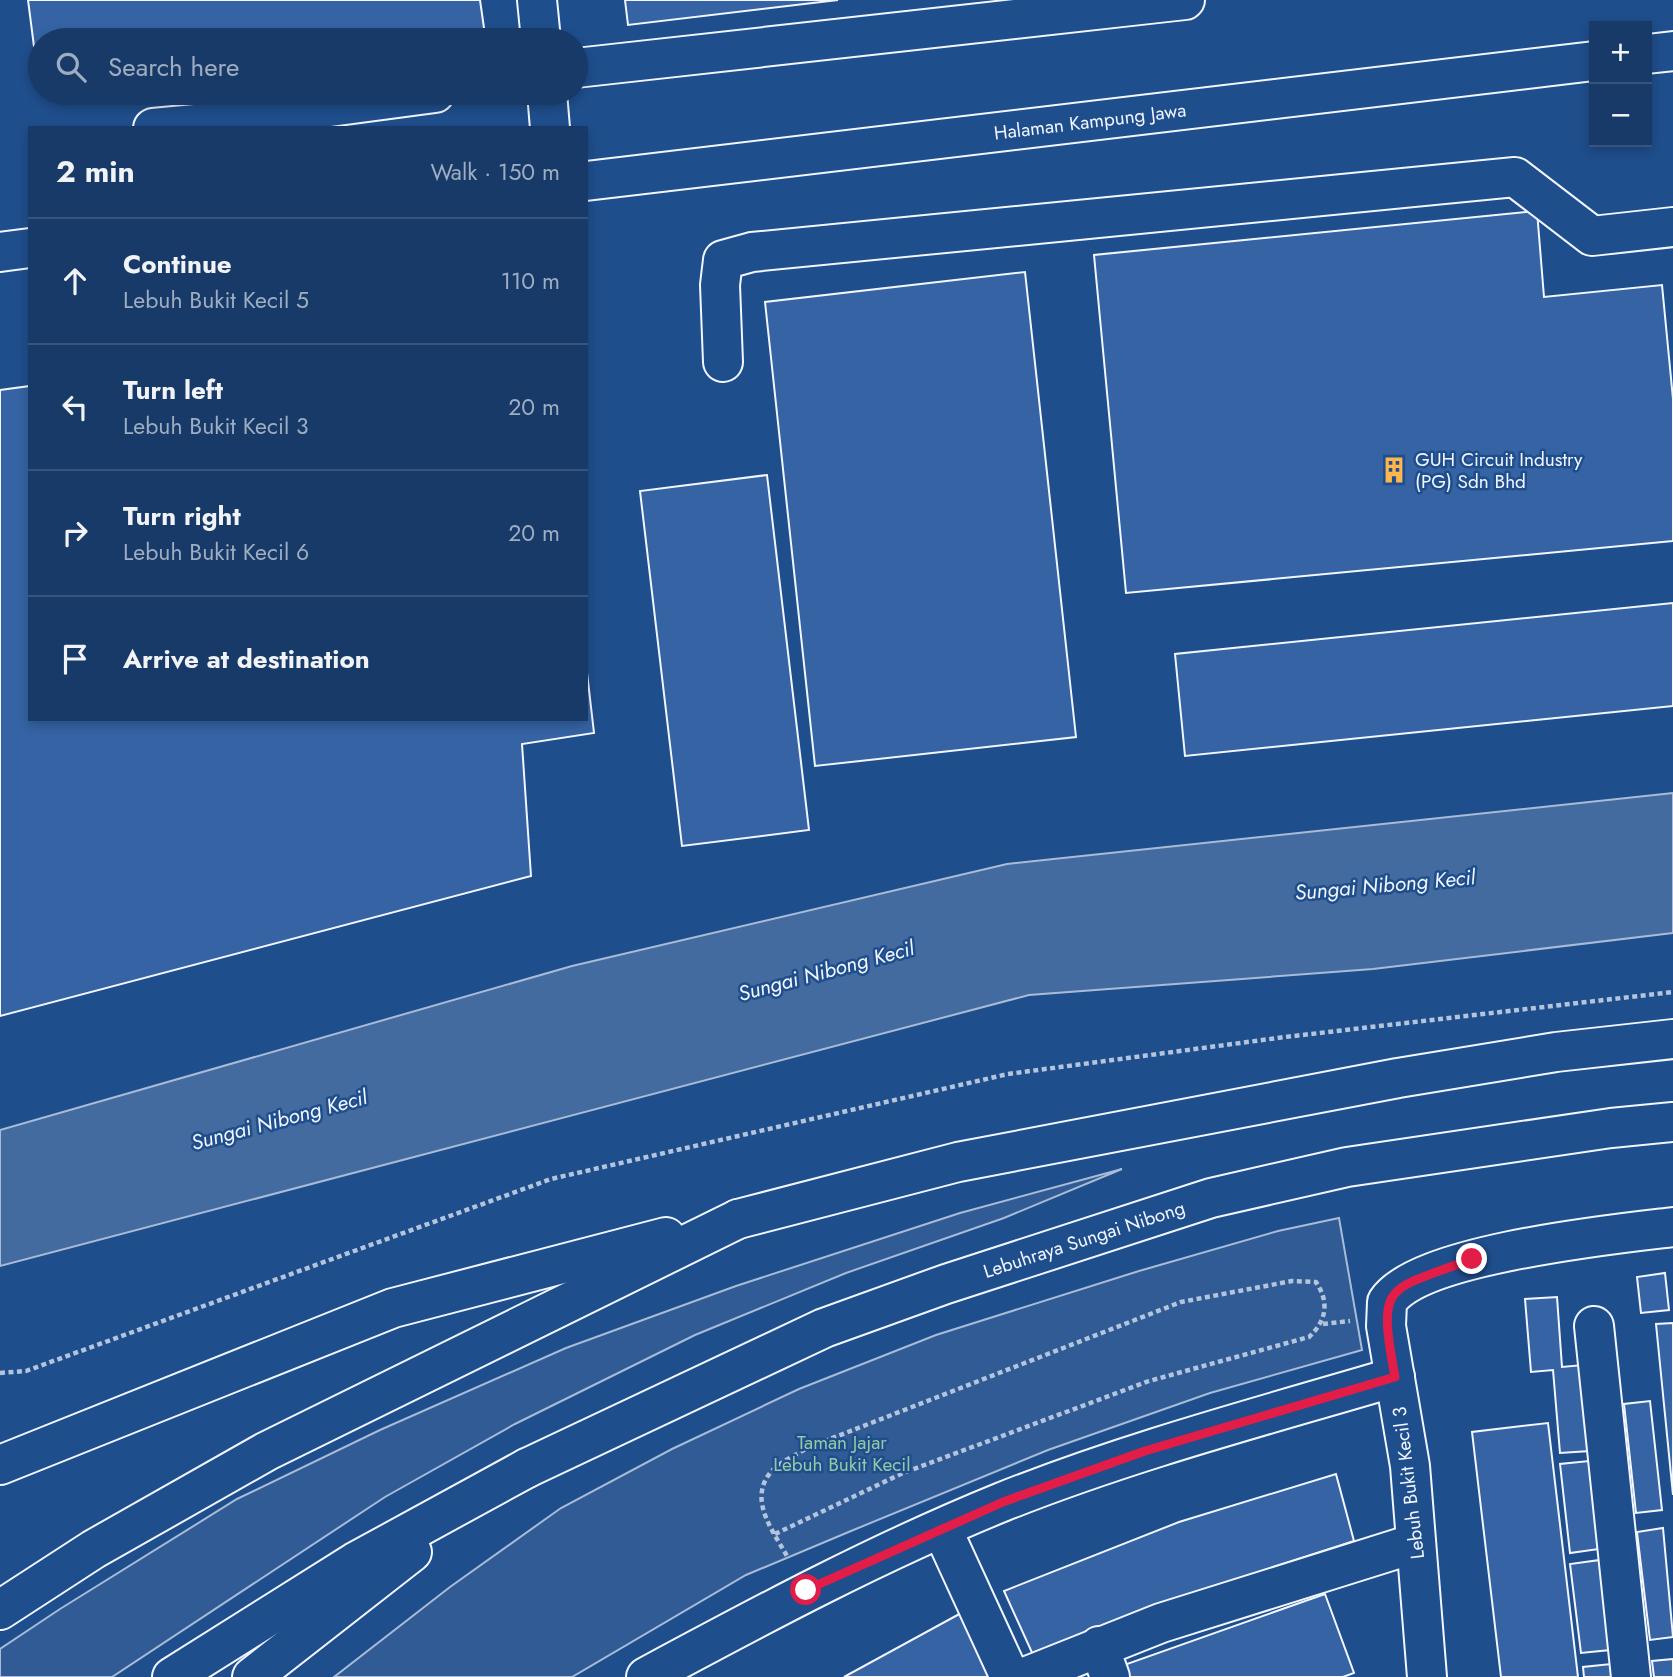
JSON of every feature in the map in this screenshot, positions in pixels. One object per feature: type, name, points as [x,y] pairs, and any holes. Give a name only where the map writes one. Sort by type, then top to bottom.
[{"type":"main road","points":[[537,0],[540,28]]},
{"type":"main road","points":[[588,67],[1185,0]]},
{"type":"main road","points":[[1652,53],[1673,51]]},
{"type":"main road","name":"Halaman Kampung Jawa","points":[[588,181],[1589,62]]},
{"type":"main road","points":[[196,126],[353,105]]},
{"type":"main road","points":[[548,105],[550,126]]},
{"type":"main road","points":[[723,362],[720,285],[723,260],[752,252],[1515,177],[1592,236],[1673,227]]},
{"type":"main road","points":[[0,252],[28,248]]},
{"type":"main road","points":[[0,1465],[393,1308],[958,1162],[1398,1078],[1556,1052],[1673,1039]]},
{"type":"main road","name":"Lebuhraya Sungai Nibong","points":[[527,1468],[824,1328],[946,1284],[1211,1199],[1347,1167],[1611,1128],[1673,1122]]},
{"type":"main road","points":[[0,1610],[94,1549],[267,1451],[738,1219]]},
{"type":"main road","name":"Lebuh Bukit Kecil 3","points":[[1427,1677],[1410,1466],[1386,1326],[1387,1302],[1394,1292],[1404,1285],[1472,1259],[1608,1235],[1673,1227]]},
{"type":"main road","points":[[1594,1326],[1631,1677]]},
{"type":"main road","points":[[646,1677],[806,1590],[1003,1502],[1145,1451],[1395,1377]]},
{"type":"main road","points":[[172,1677],[355,1562],[527,1468]]},
{"type":"main road","points":[[251,1677],[435,1535],[527,1468]]},
{"type":"main road","points":[[942,1529],[1010,1677]]},
{"type":"main road","points":[[1025,1677],[1105,1662],[1161,1623],[1416,1543]]},
{"type":"path","points":[[0,1373],[26,1371],[551,1179],[981,1080],[1285,1037],[1673,992]]},
{"type":"path","points":[[775,1534],[903,1473],[1149,1381],[1308,1337],[1323,1324],[1323,1292],[1317,1282],[1292,1281],[1181,1302],[807,1448],[771,1472],[760,1495],[764,1514],[775,1534],[806,1590]]},
{"type":"shaded area","points":[[1122,1169],[1004,1218],[846,1273],[695,1335],[515,1424],[385,1497],[112,1677],[0,1677],[0,1649],[60,1609],[237,1499],[380,1430],[566,1348],[736,1286],[960,1213]]},
{"type":"shaded area","name":"Taman Jajar Lebuh Bukit Kecil","points":[[1339,1218],[1362,1350],[1210,1393],[1048,1450],[851,1531],[746,1575],[572,1677],[334,1677],[450,1587],[561,1508],[672,1449],[799,1389],[936,1335],[1139,1271],[1278,1231]]},
{"type":"water","name":"Sungai Nibong Kecil","points":[[1673,793],[1673,933],[1373,969],[1029,995],[0,1266],[0,1130],[572,966],[1007,864]]},
{"type":"building","points":[[28,0],[480,0],[484,28],[32,28]]},
{"type":"building","points":[[625,0],[838,0],[628,25]]},
{"type":"building","name":"GUH Circuit Industry (PG) Sdn Bhd","points":[[1537,211],[1544,297],[1662,285],[1673,399],[1673,541],[1126,593],[1094,255]]},
{"type":"building","points":[[1025,272],[1076,737],[815,766],[765,302]]},
{"type":"building","points":[[28,386],[28,721],[588,721],[588,681],[594,733],[522,744],[531,876],[0,1016],[0,390]]},
{"type":"building","points":[[767,475],[809,830],[682,846],[640,491]]},
{"type":"building","points":[[1673,603],[1673,706],[1185,756],[1175,654]]},
{"type":"building","points":[[1665,1273],[1669,1310],[1641,1313],[1637,1277]]},
{"type":"building","points":[[1557,1297],[1562,1367],[1583,1365],[1590,1451],[1560,1453],[1553,1370],[1531,1372],[1525,1299]]},
{"type":"building","points":[[1673,1323],[1673,1495],[1656,1324]]},
{"type":"building","points":[[1650,1401],[1662,1510],[1636,1513],[1624,1404]]},
{"type":"building","points":[[1548,1423],[1578,1677],[1501,1677],[1472,1432]]},
{"type":"building","points":[[1589,1461],[1599,1549],[1570,1553],[1560,1464]]},
{"type":"building","points":[[1336,1474],[1354,1541],[1219,1585],[1034,1657],[1004,1591],[1179,1522]]},
{"type":"building","points":[[1663,1528],[1673,1637],[1650,1640],[1637,1532]]},
{"type":"building","points":[[1600,1560],[1610,1650],[1581,1653],[1570,1564]]},
{"type":"building","points":[[1325,1594],[1354,1673],[1343,1677],[1128,1677],[1124,1665]]},
{"type":"building","points":[[963,1612],[990,1677],[844,1677]]},
{"type":"building","points":[[1673,1659],[1673,1677],[1654,1677],[1652,1661]]},
{"type":"building","points":[[1611,1664],[1613,1677],[1584,1677],[1583,1667]]},
{"type":"place","name":"GUH Circuit Industry (PG) Sdn Bhd","points":[[1394,470]]},
{"type":"route","points":[[806,1590],[1003,1502],[1145,1451],[1395,1377],[1386,1326],[1387,1302],[1394,1292],[1404,1285],[1472,1259]]}]
